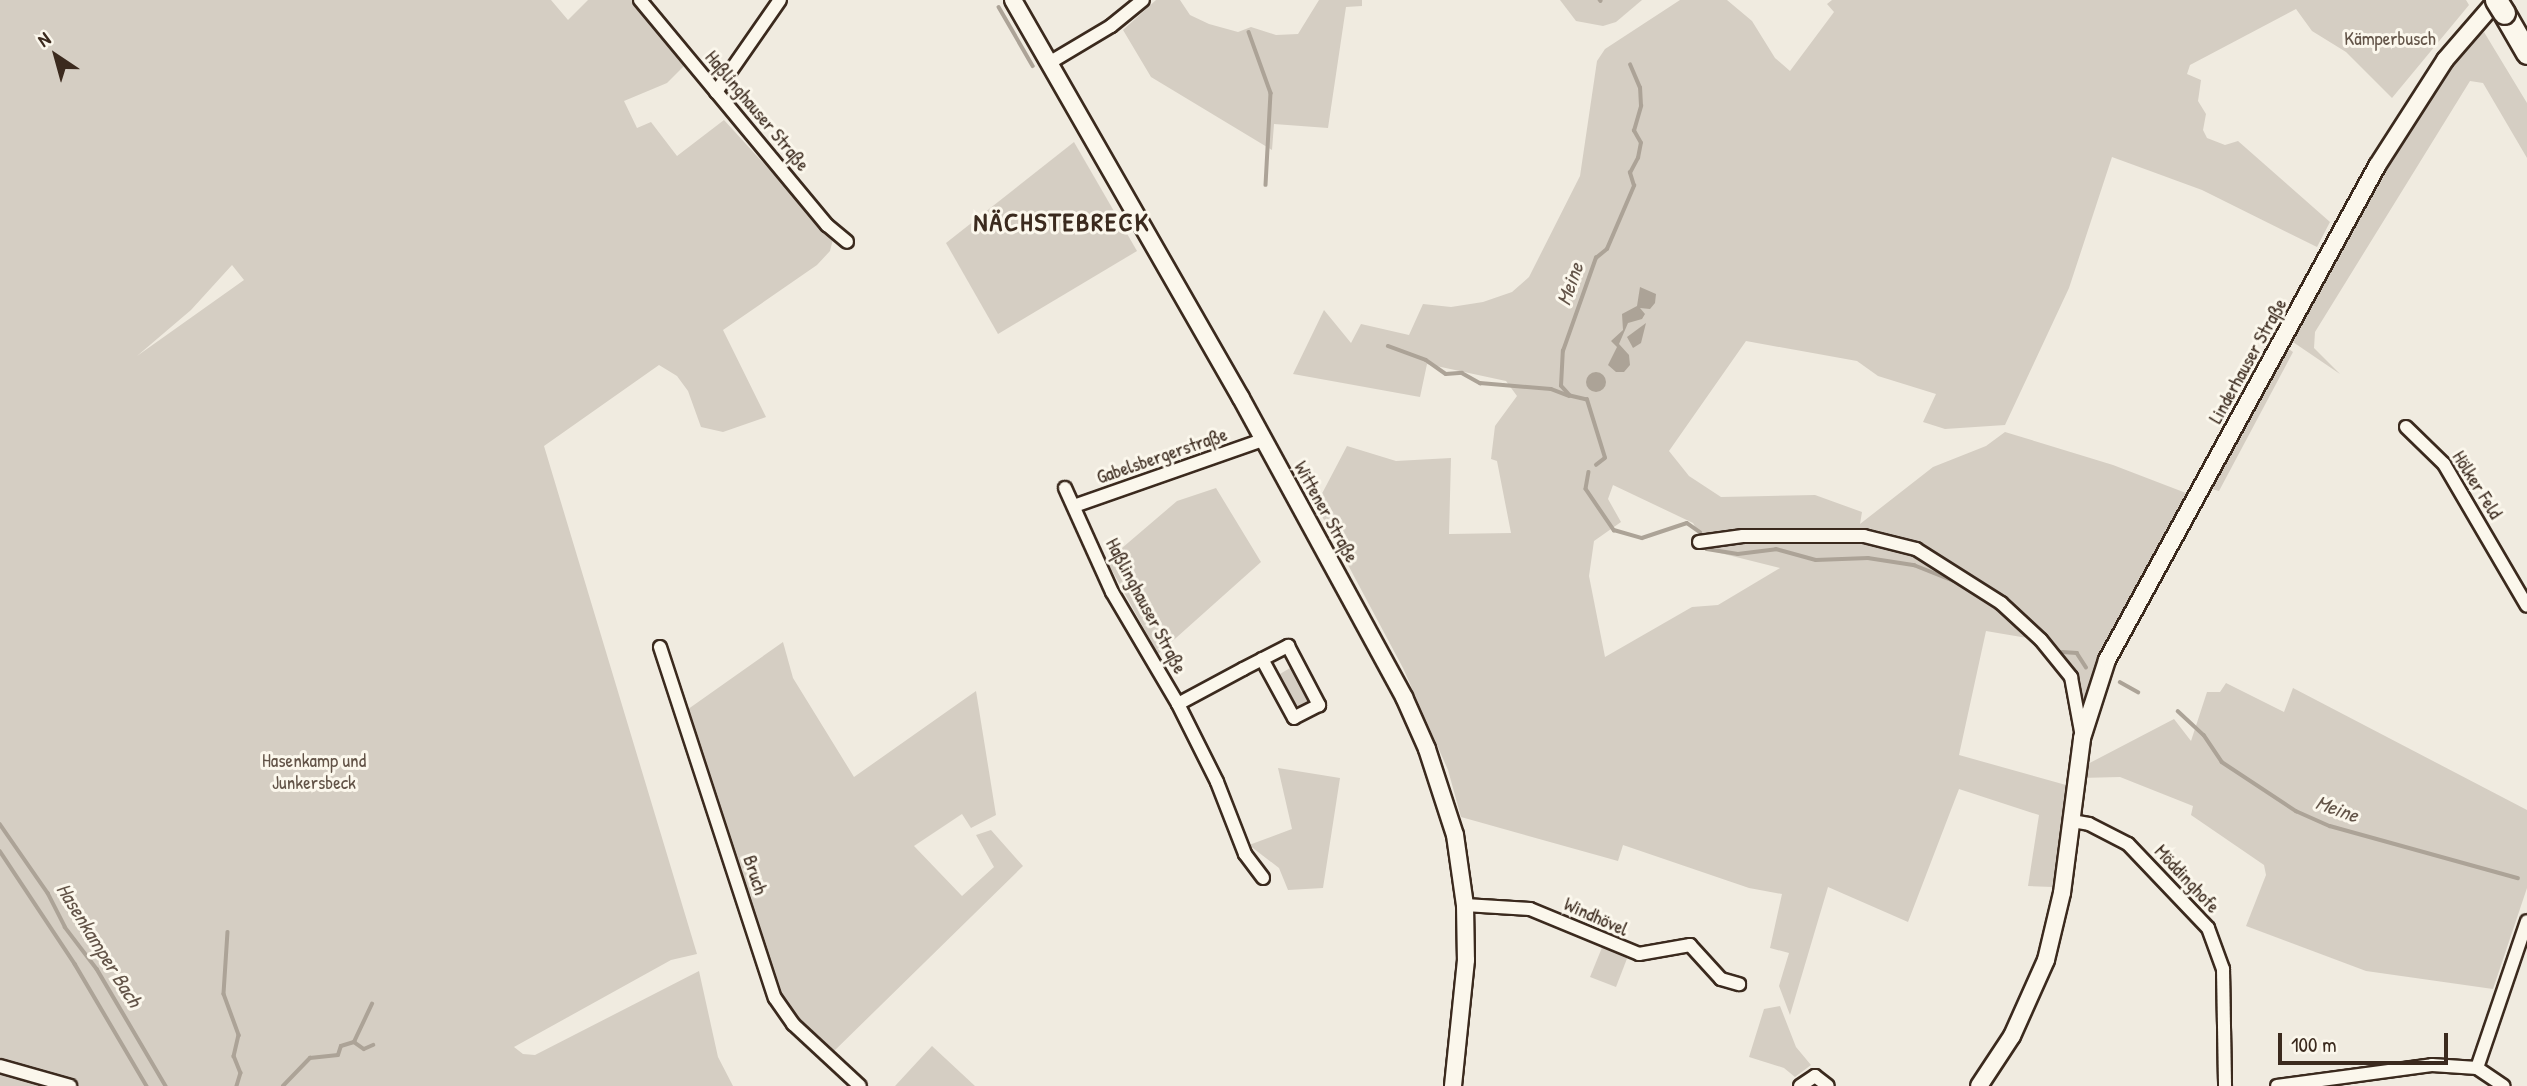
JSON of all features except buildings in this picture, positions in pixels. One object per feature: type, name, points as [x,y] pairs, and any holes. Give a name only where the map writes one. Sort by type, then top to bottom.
[{"type":"highway","points":[[2499,4],[2527,53]]},
{"type":"main road","name":"Wittener Straße","points":[[1013,0],[1262,440],[1418,728],[1455,835],[1465,905],[1466,960],[1453,1086]]},
{"type":"main road","name":"Linderhauser Straße","points":[[1981,1085],[2012,1036],[2046,960],[2072,821],[2082,738],[2107,660],[2377,166],[2445,60],[2480,20],[2499,4]]},
{"type":"street","name":"Haßlinghauser Straße","points":[[640,0],[827,225],[847,242]]},
{"type":"street","points":[[716,92],[780,0]]},
{"type":"street","points":[[1049,63],[1111,26],[1143,0]]},
{"type":"street","name":"Hölker Feld","points":[[2406,427],[2444,464],[2527,606]]},
{"type":"street","name":"Gabelsbergerstraße","points":[[1074,506],[1262,440]]},
{"type":"street","name":"Haßlinghauser Straße","points":[[1065,488],[1112,592],[1178,704]]},
{"type":"street","name":"Linderhauser Straße","points":[[1699,541],[1743,537],[1864,536],[1916,550],[2001,603],[2041,640],[2071,677],[2082,738]]},
{"type":"street","points":[[1262,659],[1294,718],[1319,705],[1288,646],[1262,659],[1178,704],[1217,782],[1245,854],[1263,878]]},
{"type":"street","name":"Bruch","points":[[660,647],[775,998],[793,1024],[860,1086]]},
{"type":"street","name":"Möddinghofe","points":[[2072,821],[2089,824],[2128,844],[2208,928],[2223,969],[2225,1086]]},
{"type":"street","name":"Windhövel","points":[[1465,905],[1530,909],[1639,954],[1690,945],[1721,979],[1739,984]]},
{"type":"street","points":[[2477,1068],[2527,921]]},
{"type":"street","points":[[2277,1086],[2432,1065],[2477,1068],[2504,1086]]},
{"type":"street","points":[[0,1066],[70,1086]]},
{"type":"street","points":[[1800,1086],[1815,1076],[1828,1086]]},
{"type":"green space","name":"Hasenkamp und Junkersbeck","points":[[0,0],[551,0],[568,20],[588,0],[632,0],[684,66],[667,83],[624,101],[637,128],[651,122],[677,156],[724,120],[833,239],[830,251],[817,265],[723,330],[766,417],[723,432],[701,427],[688,391],[677,376],[659,365],[544,446],[697,954],[671,960],[514,1047],[523,1054],[535,1055],[699,971],[718,1057],[733,1086],[55,1086],[37,1082],[37,1086],[0,1086]],"holes":[[[232,265],[244,280],[137,356],[191,310]]]},
{"type":"green space","points":[[1156,0],[1180,0],[1190,15],[1209,24],[1238,32],[1251,27],[1276,35],[1298,34],[1319,0],[1362,0],[1362,6],[1346,7],[1328,128],[1274,124],[1272,150],[1151,77],[1123,30]]},
{"type":"green space","points":[[1560,0],[1642,0],[1616,22],[1603,26],[1576,21]]},
{"type":"green space","name":"Kämperbusch","points":[[1680,0],[1727,0],[1752,21],[1775,58],[1790,71],[1834,12],[1827,4],[1832,0],[2466,0],[2469,5],[2392,98],[2346,52],[2312,31],[2296,9],[2190,65],[2187,74],[2201,80],[2198,101],[2206,114],[2203,130],[2207,138],[2225,145],[2238,141],[2330,222],[2317,247],[2202,190],[2112,157],[2069,288],[2005,425],[1945,429],[1923,422],[1936,394],[1878,376],[1857,361],[1746,341],[1669,451],[1689,476],[1721,497],[1815,495],[1862,512],[1860,524],[1933,467],[1986,446],[2005,432],[2113,465],[2186,493],[2118,622],[2081,717],[2080,692],[2033,639],[1986,631],[1959,755],[2066,785],[2053,887],[2028,886],[2039,815],[1959,789],[1908,922],[1828,887],[1790,1015],[1779,986],[1789,953],[1770,948],[1782,894],[1749,888],[1623,845],[1618,861],[1461,817],[1448,770],[1403,668],[1316,505],[1347,446],[1396,461],[1451,458],[1449,534],[1511,533],[1497,461],[1491,459],[1495,426],[1517,396],[1506,381],[1427,364],[1420,397],[1293,374],[1324,310],[1351,343],[1361,324],[1409,335],[1423,304],[1451,307],[1483,302],[1512,292],[1529,277],[1580,176],[1597,61],[1605,49]],"holes":[[[1613,485],[1693,523],[1708,550],[1780,568],[1718,605],[1692,607],[1605,657],[1589,576],[1594,541],[1621,522],[1608,499]]]},
{"type":"green space","points":[[2484,32],[2527,103],[2527,158],[2483,83],[2470,81],[2315,332],[2314,348],[2340,374],[2290,340],[2421,110],[2464,49]]},
{"type":"green space","points":[[1074,142],[1137,251],[998,334],[946,243]]},
{"type":"green space","points":[[2286,347],[2293,352],[2219,491],[2208,488]]},
{"type":"green space","points":[[1216,488],[1261,562],[1158,654],[1109,565],[1118,560],[1115,554],[1177,501]]},
{"type":"green space","points":[[783,642],[793,678],[854,777],[976,691],[996,815],[971,828],[962,814],[914,846],[962,896],[994,867],[976,835],[991,830],[1023,866],[830,1055],[793,1018],[779,996],[684,712]]},
{"type":"green space","points":[[1295,665],[1312,698],[1309,708],[1293,710],[1275,677]]},
{"type":"green space","points":[[2226,683],[2284,712],[2293,688],[2527,810],[2527,888],[2493,989],[2366,971],[2246,926],[2266,875],[2264,865],[2191,815],[2193,806],[2120,777],[2080,778],[2082,767],[2174,719],[2191,741],[2207,692],[2220,692]]},
{"type":"green space","points":[[1278,768],[1340,778],[1323,888],[1288,890],[1279,868],[1249,845],[1292,829]]},
{"type":"green space","points":[[1603,945],[1628,956],[1616,987],[1590,977]]},
{"type":"green space","points":[[1780,1006],[1796,1047],[1811,1065],[1795,1077],[1784,1068],[1749,1057],[1764,1009]]},
{"type":"green space","points":[[932,1046],[975,1086],[895,1086]]},
{"type":"shaded area","points":[[1640,287],[1656,294],[1655,303],[1650,309],[1640,308],[1645,314],[1642,319],[1628,323],[1619,344],[1629,355],[1630,365],[1624,372],[1616,372],[1608,365],[1617,347],[1611,341],[1623,330],[1622,314],[1637,306]]},
{"type":"shaded area","points":[[1646,323],[1641,343],[1633,348],[1627,337]]},
{"type":"shaded area","points":[[1596,372],[1603,375],[1606,382],[1603,389],[1596,392],[1589,389],[1586,382],[1589,375]]},
{"type":"waterway","points":[[999,7],[1033,66]]},
{"type":"waterway","points":[[1249,32],[1271,93],[1266,185]]},
{"type":"waterway","name":"Meine","points":[[1596,465],[1605,458],[1587,400],[1570,396],[1561,386],[1563,351],[1596,258],[1607,249],[1634,186],[1630,173],[1638,158],[1641,143],[1634,131],[1641,106],[1640,88],[1630,65]]},
{"type":"waterway","points":[[1388,346],[1426,360],[1446,374],[1462,373],[1480,383],[1551,389],[1569,396]]},
{"type":"waterway","name":"Meine","points":[[1589,472],[1586,489],[1614,530],[1642,538],[1687,523],[1700,532]]},
{"type":"waterway","name":"Meine","points":[[1705,545],[1707,549],[1738,554],[1776,549],[1816,560],[1868,558],[1914,565],[1959,583]]},
{"type":"waterway","name":"Meine","points":[[2062,652],[2077,653],[2086,667]]},
{"type":"waterway","name":"Meine","points":[[2120,682],[2138,692]]},
{"type":"waterway","name":"Meine","points":[[2178,711],[2204,735],[2222,762],[2296,811],[2330,826],[2518,878]]},
{"type":"waterway","name":"Hasenkamper Bach","points":[[0,824],[48,893],[65,927],[97,969],[166,1086]]},
{"type":"waterway","points":[[0,851],[75,964],[147,1086]]},
{"type":"waterway","points":[[228,932],[224,994],[239,1035],[234,1056],[241,1073],[237,1086]]},
{"type":"waterway","points":[[283,1086],[310,1058],[338,1055],[341,1046],[354,1042],[372,1004]]},
{"type":"waterway","points":[[354,1042],[364,1049],[373,1045]]},
{"type":"district","name":"NÄCHSTEBRECK","points":[[1062,222]]}]
